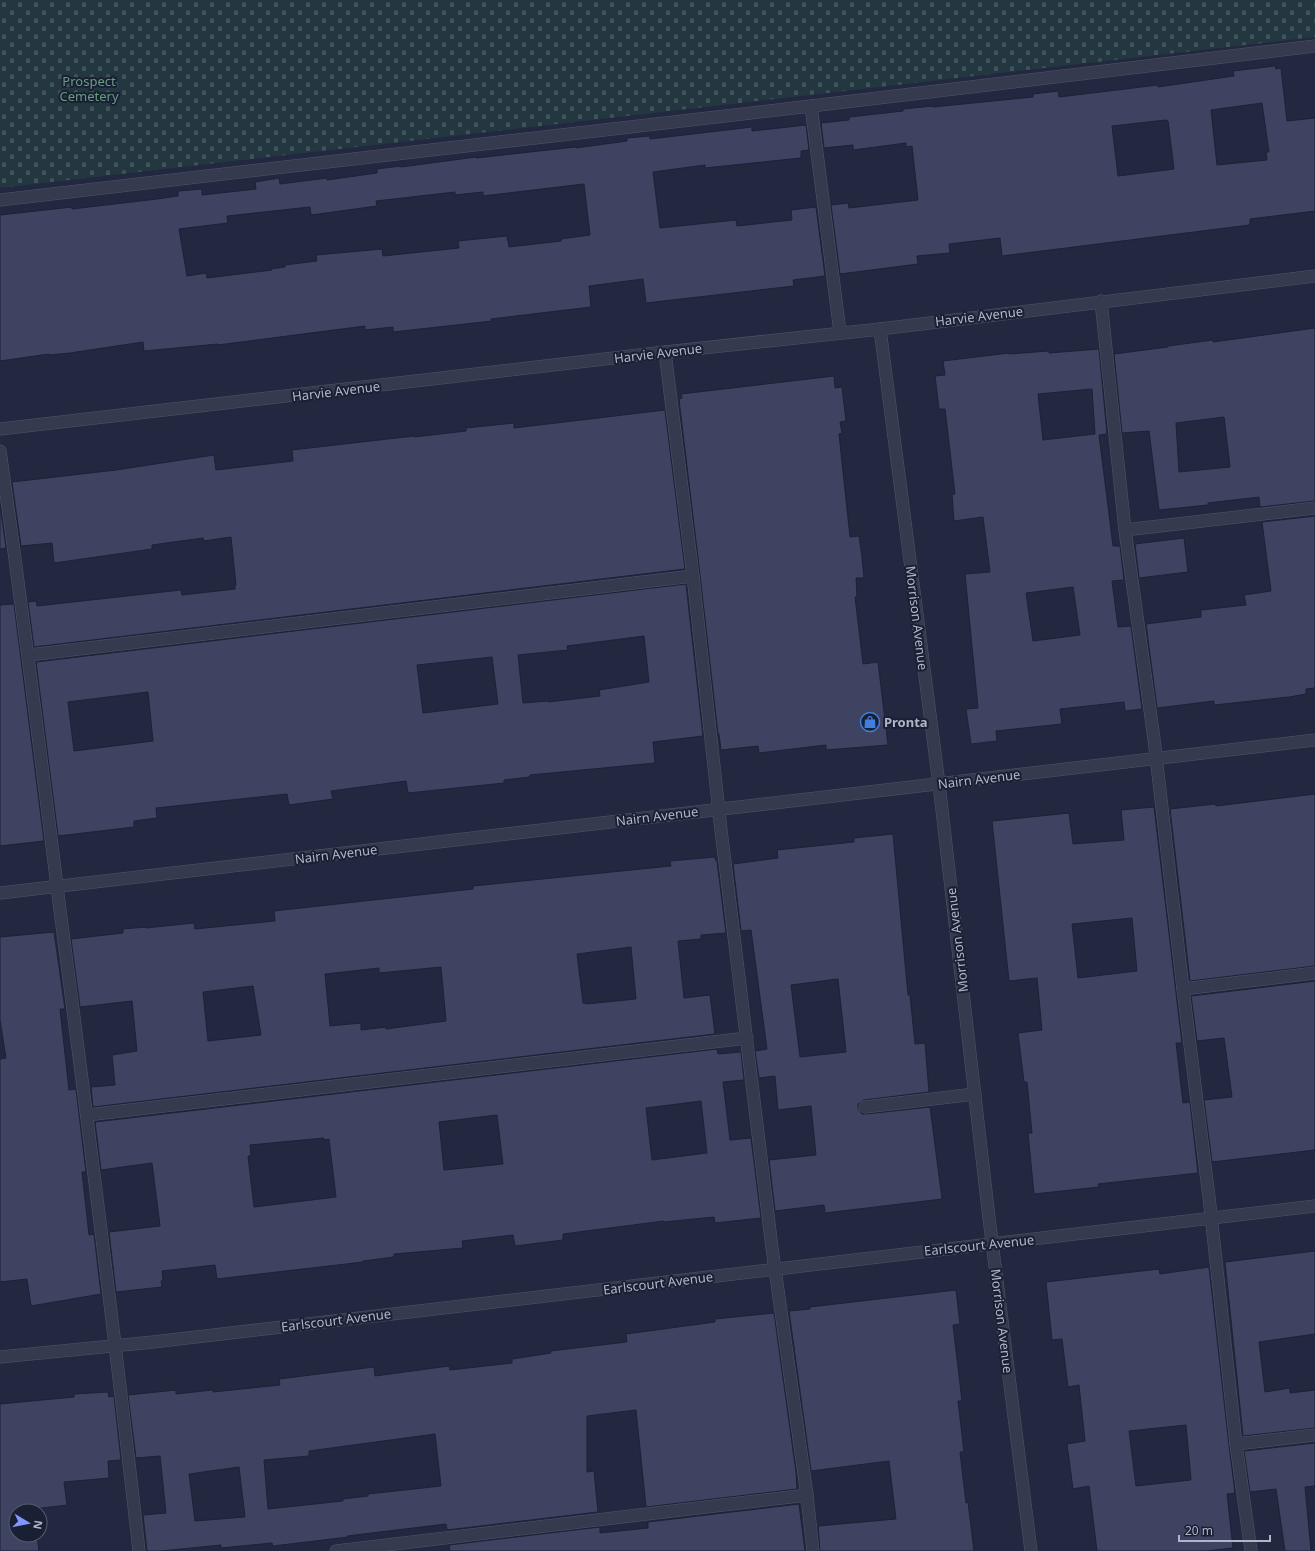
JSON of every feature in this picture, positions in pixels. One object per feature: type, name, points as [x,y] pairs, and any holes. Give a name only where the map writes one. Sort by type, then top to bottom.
[{"type":"street","points":[[0,200],[1315,46]]},
{"type":"street","points":[[811,106],[840,332]]},
{"type":"street","name":"Harvie Avenue","points":[[0,429],[840,332],[880,329],[1315,276]]},
{"type":"street","points":[[1101,301],[1125,530],[1156,758],[1211,1219],[1236,1444],[1250,1551]]},
{"type":"street","name":"Morrison Avenue","points":[[880,329],[939,784],[1031,1551]]},
{"type":"street","points":[[665,352],[718,809],[813,1551]]},
{"type":"street","points":[[0,452],[29,655],[116,1346],[139,1551]]},
{"type":"street","points":[[1125,530],[1315,508]]},
{"type":"street","points":[[29,655],[692,576]]},
{"type":"street","name":"Nairn Avenue","points":[[0,893],[1315,740]]},
{"type":"street","points":[[1183,989],[1315,973]]},
{"type":"street","points":[[87,1115],[747,1038]]},
{"type":"street","points":[[865,1107],[975,1094]]},
{"type":"street","name":"Earlscourt Avenue","points":[[0,1357],[116,1346],[1315,1206]]},
{"type":"street","points":[[1236,1444],[1315,1435]]},
{"type":"street","points":[[336,1551],[807,1495]]},
{"type":"green space","name":"Prospect Cemetery","points":[[0,0],[1315,0],[1315,37],[0,188]]},
{"type":"building","points":[[1275,66],[1276,69],[1281,68],[1287,121],[1315,118],[1315,211],[1250,219],[1250,225],[1002,256],[1000,238],[949,244],[950,253],[917,256],[918,264],[840,274],[831,205],[848,203],[849,208],[918,200],[912,146],[906,147],[906,143],[853,150],[853,145],[824,148],[821,123],[849,120],[849,117],[903,111],[903,109],[1033,97],[1033,94],[1058,91],[1059,97],[1158,85],[1158,87],[1234,76],[1233,71]],"holes":[[[1262,103],[1269,152],[1266,152],[1267,160],[1217,165],[1211,110]],[[1168,121],[1174,169],[1118,176],[1112,126]]]},
{"type":"building","points":[[806,125],[809,150],[801,151],[801,158],[705,168],[705,165],[653,172],[660,228],[736,220],[737,226],[792,220],[791,210],[816,207],[825,276],[793,280],[794,286],[646,303],[643,279],[589,286],[591,307],[491,319],[492,321],[393,332],[393,327],[365,330],[365,326],[218,345],[144,351],[143,342],[70,353],[49,354],[0,361],[0,215],[72,207],[72,209],[157,199],[178,196],[178,191],[202,189],[202,195],[256,189],[255,182],[279,178],[280,184],[327,178],[327,180],[377,173],[377,169],[476,157],[576,148],[627,141],[627,138],[650,136],[650,139],[752,127],[752,131]],"holes":[[[584,184],[590,235],[561,239],[561,241],[509,247],[507,236],[458,241],[459,248],[383,256],[382,249],[316,255],[317,261],[285,265],[285,267],[271,269],[272,270],[207,278],[206,273],[187,276],[179,229],[228,223],[227,216],[310,207],[311,215],[377,206],[376,201],[455,192],[455,195],[483,192],[483,196]]]},
{"type":"building","points":[[1315,328],[1315,501],[1260,507],[1259,497],[1208,503],[1208,505],[1159,510],[1149,431],[1122,433],[1114,354],[1213,340],[1213,342]],"holes":[[[1224,417],[1230,467],[1179,472],[1176,423]]]},
{"type":"building","points":[[1099,349],[1107,434],[1099,435],[1113,546],[1120,546],[1124,580],[1112,581],[1118,627],[1131,626],[1142,709],[1125,711],[1124,702],[1060,709],[1062,724],[996,731],[997,741],[971,744],[966,709],[978,708],[965,574],[990,572],[983,517],[954,521],[952,494],[955,494],[945,409],[939,409],[935,376],[945,375],[943,361],[1009,353],[1049,351],[1049,353]],"holes":[[[1092,389],[1095,434],[1043,440],[1038,394]],[[1073,587],[1080,635],[1033,641],[1026,593]]]},
{"type":"building","points":[[834,376],[835,388],[842,387],[846,421],[840,422],[842,433],[839,434],[850,537],[859,536],[862,557],[864,578],[856,578],[857,597],[855,597],[863,664],[878,662],[888,745],[826,750],[826,745],[759,753],[758,746],[721,750],[679,399],[682,398],[681,394]]},
{"type":"building","points":[[665,410],[685,569],[34,647],[28,602],[36,601],[37,606],[181,590],[182,595],[235,589],[236,585],[231,537],[204,541],[203,538],[152,545],[152,549],[54,563],[52,543],[21,546],[12,482],[116,470],[214,455],[216,470],[293,461],[292,450],[466,431],[466,428],[514,423],[514,428]]},
{"type":"building","points":[[0,505],[6,548],[0,549]]},
{"type":"building","points":[[1315,516],[1315,688],[1306,689],[1306,694],[1289,697],[1214,705],[1214,701],[1157,708],[1146,624],[1201,617],[1201,610],[1246,605],[1244,595],[1271,591],[1262,522]]},
{"type":"building","points":[[1184,538],[1188,572],[1139,578],[1135,544]]},
{"type":"building","points":[[686,584],[703,736],[653,742],[655,763],[530,775],[530,777],[504,780],[504,783],[408,793],[406,781],[331,791],[333,799],[289,805],[287,794],[156,808],[157,818],[134,821],[134,827],[58,836],[36,662]],"holes":[[[644,636],[649,682],[599,690],[600,696],[548,702],[523,703],[518,655],[568,650],[567,646]],[[492,657],[498,704],[423,713],[417,665]],[[148,692],[153,741],[74,751],[68,702]]]},
{"type":"building","points":[[14,604],[44,841],[0,846],[0,605]]},
{"type":"building","points":[[1315,794],[1315,966],[1190,981],[1170,809],[1215,804],[1216,806]]},
{"type":"building","points":[[1154,807],[1182,1043],[1176,1043],[1183,1103],[1190,1102],[1198,1173],[1098,1184],[1099,1187],[1034,1194],[1028,1133],[1032,1133],[1027,1082],[1024,1082],[1018,1033],[1042,1030],[1037,978],[1009,981],[992,821],[1069,813],[1073,844],[1124,840],[1121,810]],"holes":[[[1132,918],[1137,971],[1078,978],[1072,924]]]},
{"type":"building","points":[[893,834],[908,995],[910,995],[915,1044],[925,1043],[929,1092],[864,1100],[858,1104],[858,1108],[862,1114],[866,1114],[930,1107],[942,1199],[825,1213],[824,1205],[775,1211],[769,1160],[816,1155],[811,1106],[778,1110],[775,1076],[759,1078],[755,1051],[767,1049],[751,930],[741,931],[733,864],[778,858],[777,850],[854,842],[854,838]],"holes":[[[838,979],[846,1052],[800,1057],[791,985]]]},
{"type":"building","points":[[715,857],[717,861],[726,933],[701,935],[701,939],[678,941],[684,998],[710,995],[715,1034],[93,1107],[91,1087],[115,1085],[112,1055],[137,1051],[132,1001],[80,1007],[71,939],[123,933],[123,929],[194,923],[195,929],[275,921],[274,911],[473,889],[473,886],[671,866],[670,861]],"holes":[[[631,947],[636,999],[586,1004],[583,1003],[577,954]],[[441,967],[446,1021],[386,1029],[386,1027],[361,1030],[361,1023],[330,1026],[325,974],[379,968],[379,973]],[[253,986],[261,1035],[208,1041],[203,992]]]},
{"type":"building","points":[[54,932],[65,1009],[60,1009],[69,1090],[76,1089],[86,1172],[82,1172],[89,1235],[94,1234],[101,1294],[31,1306],[27,1279],[0,1282],[0,1059],[6,1058],[0,1020],[0,937]]},
{"type":"building","points":[[1315,981],[1315,1150],[1212,1162],[1204,1100],[1232,1097],[1224,1038],[1197,1041],[1191,996]]},
{"type":"building","points":[[717,1049],[718,1054],[741,1052],[744,1080],[723,1082],[730,1140],[751,1138],[761,1218],[715,1223],[714,1217],[664,1221],[563,1234],[563,1240],[515,1246],[513,1235],[462,1241],[463,1248],[394,1254],[394,1257],[363,1262],[217,1279],[215,1265],[162,1271],[162,1287],[116,1292],[109,1232],[160,1226],[152,1163],[101,1170],[95,1122]],"holes":[[[701,1101],[707,1153],[652,1160],[646,1108]],[[497,1115],[503,1164],[444,1170],[439,1122]],[[324,1138],[324,1140],[329,1139],[336,1197],[254,1207],[248,1156],[251,1156],[250,1145]]]},
{"type":"building","points":[[1315,1251],[1315,1334],[1259,1342],[1265,1392],[1290,1388],[1290,1393],[1315,1390],[1315,1428],[1243,1436],[1225,1262]]},
{"type":"building","points":[[1209,1267],[1235,1493],[1227,1494],[1233,1548],[1206,1551],[1097,1551],[1089,1486],[1073,1489],[1067,1444],[1085,1441],[1079,1385],[1068,1387],[1062,1339],[1052,1340],[1046,1282],[1159,1269],[1160,1274]],"holes":[[[1186,1425],[1191,1480],[1136,1486],[1129,1431]]]},
{"type":"building","points":[[956,1290],[960,1324],[953,1325],[962,1401],[958,1401],[964,1452],[960,1452],[966,1503],[968,1502],[974,1551],[820,1551],[818,1526],[896,1519],[889,1461],[811,1471],[789,1311],[810,1309],[810,1307]]},
{"type":"building","points":[[774,1313],[796,1472],[797,1489],[646,1507],[636,1410],[587,1416],[587,1472],[594,1471],[598,1512],[447,1530],[446,1524],[273,1546],[272,1543],[221,1548],[221,1545],[147,1551],[143,1515],[166,1513],[160,1456],[136,1458],[128,1395],[176,1390],[176,1394],[213,1390],[213,1392],[280,1385],[279,1379],[374,1367],[375,1376],[449,1366],[450,1370],[512,1363],[512,1359],[551,1353],[550,1351],[627,1342],[626,1334],[715,1322],[715,1319]],"holes":[[[435,1434],[441,1486],[368,1494],[368,1496],[343,1499],[343,1501],[268,1509],[264,1460],[309,1456],[309,1451]],[[239,1467],[245,1517],[195,1521],[189,1474]]]},
{"type":"building","points":[[108,1392],[109,1397],[114,1396],[121,1460],[108,1461],[109,1478],[64,1482],[67,1505],[48,1507],[48,1503],[8,1503],[8,1543],[38,1543],[39,1551],[0,1551],[0,1404],[74,1397],[74,1394]]},
{"type":"building","points":[[1315,1443],[1315,1486],[1305,1487],[1311,1551],[1285,1551],[1276,1489],[1250,1492],[1244,1451]]},
{"type":"building","points":[[799,1504],[805,1551],[450,1551],[449,1545],[600,1527],[600,1533],[648,1528],[648,1522]]},
{"type":"place","name":"Pronta","points":[[870,722]]}]
